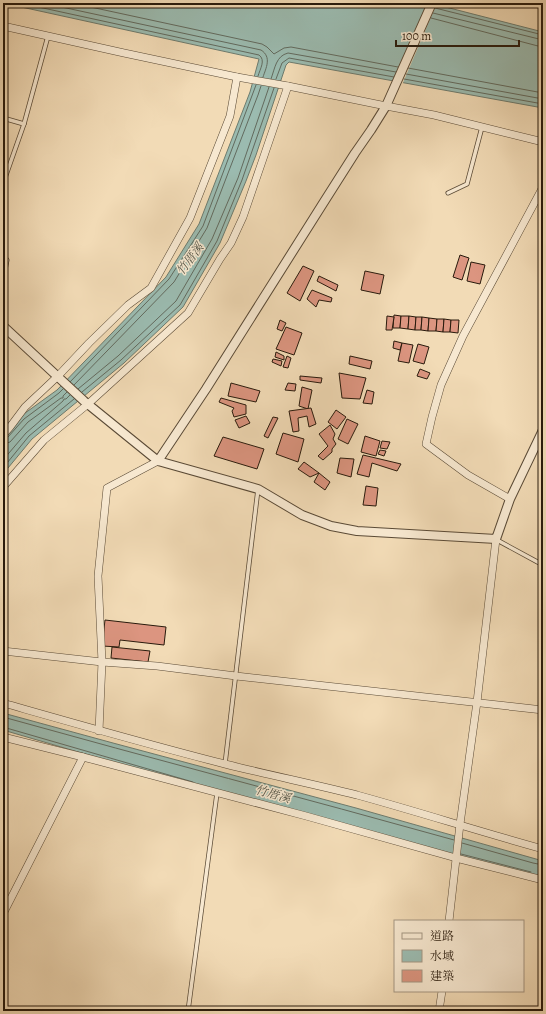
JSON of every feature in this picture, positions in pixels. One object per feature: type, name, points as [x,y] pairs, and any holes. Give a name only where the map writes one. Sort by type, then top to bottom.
[{"type":"street","points":[[99,731],[102,662],[98,576],[107,488],[158,461],[206,389],[355,153],[372,130],[386,106],[432,3]]},
{"type":"street","points":[[533,3],[543,5]]},
{"type":"street","points":[[3,26],[237,77],[434,115],[543,142]]},
{"type":"street","points":[[3,435],[26,407],[89,343],[128,306],[151,288],[190,218],[230,116],[237,77]]},
{"type":"street","points":[[3,487],[44,440],[188,314],[243,217],[288,86]]},
{"type":"street","points":[[510,499],[468,475],[426,444],[441,385],[467,330],[543,187]]},
{"type":"street","points":[[3,326],[86,402],[158,461],[258,489],[302,515],[331,526],[357,531],[496,539]]},
{"type":"street","points":[[449,920],[496,539],[510,499],[543,430]]},
{"type":"street","points":[[3,651],[102,662],[158,666],[543,710]]},
{"type":"street","points":[[3,703],[99,731],[225,764],[356,795],[543,849]]},
{"type":"street","points":[[3,737],[543,880]]},
{"type":"street","points":[[3,914],[83,757]]},
{"type":"street","points":[[439,1011],[442,992]]},
{"type":"lane","points":[[3,192],[5,178],[24,124],[48,36]]},
{"type":"lane","points":[[3,118],[24,124]]},
{"type":"lane","points":[[448,193],[467,184],[482,127]]},
{"type":"lane","points":[[3,255],[7,260],[3,280]]},
{"type":"lane","points":[[225,764],[258,489]]},
{"type":"lane","points":[[496,539],[543,565]]},
{"type":"lane","points":[[188,1011],[217,793]]},
{"type":"water","name":"竹厝溪","points":[[3,3],[430,3],[543,32],[543,108],[289,62],[286,65],[256,155],[220,243],[183,307],[124,363],[32,439],[3,474],[3,437],[21,416],[57,390],[166,277],[199,224],[250,92],[259,59]]},
{"type":"water","name":"竹厝溪","points":[[3,713],[356,808],[543,861],[543,881],[215,792],[3,730]]},
{"type":"pier","points":[[432,3],[437,3],[402,85],[397,84]]},
{"type":"building","points":[[460,255],[469,258],[462,280],[453,277]]},
{"type":"building","points":[[471,262],[485,265],[480,284],[467,281]]},
{"type":"building","points":[[303,266],[314,271],[300,301],[287,293]]},
{"type":"building","points":[[365,271],[384,275],[380,294],[361,290]]},
{"type":"building","points":[[319,276],[338,285],[336,291],[317,281]]},
{"type":"building","points":[[312,290],[332,298],[331,302],[319,300],[316,307],[307,299]]},
{"type":"building","points":[[394,315],[401,316],[400,328],[393,328]]},
{"type":"building","points":[[387,316],[394,317],[392,330],[386,330]]},
{"type":"building","points":[[401,316],[409,316],[408,329],[400,328]]},
{"type":"building","points":[[409,316],[416,317],[415,330],[408,329]]},
{"type":"building","points":[[416,317],[422,317],[421,330],[415,330]]},
{"type":"building","points":[[422,317],[429,318],[428,331],[421,330]]},
{"type":"building","points":[[429,318],[437,319],[436,331],[428,331]]},
{"type":"building","points":[[437,319],[444,319],[443,332],[436,331]]},
{"type":"building","points":[[444,319],[451,320],[450,332],[443,332]]},
{"type":"building","points":[[280,320],[286,323],[282,331],[277,329]]},
{"type":"building","points":[[451,320],[459,320],[458,333],[450,332]]},
{"type":"building","points":[[286,327],[302,333],[294,355],[276,349]]},
{"type":"building","points":[[394,341],[402,343],[400,350],[393,348]]},
{"type":"building","points":[[402,343],[413,345],[409,363],[398,361]]},
{"type":"building","points":[[418,344],[429,347],[424,364],[413,361]]},
{"type":"building","points":[[276,352],[284,356],[284,360],[275,357]]},
{"type":"building","points":[[287,356],[291,358],[288,368],[283,367]]},
{"type":"building","points":[[350,356],[372,361],[370,369],[349,364]]},
{"type":"building","points":[[273,359],[282,361],[281,366],[272,362]]},
{"type":"building","points":[[420,369],[430,373],[427,379],[417,376]]},
{"type":"building","points":[[339,373],[366,378],[360,399],[342,398]]},
{"type":"building","points":[[300,376],[322,378],[321,383],[300,380]]},
{"type":"building","points":[[231,383],[260,391],[256,402],[228,396]]},
{"type":"building","points":[[288,383],[296,384],[295,391],[285,390]]},
{"type":"building","points":[[302,387],[312,390],[308,409],[299,406]]},
{"type":"building","points":[[367,390],[374,392],[372,404],[363,403]]},
{"type":"building","points":[[221,398],[246,405],[246,414],[234,417],[232,411],[234,408],[219,402]]},
{"type":"building","points":[[311,408],[316,424],[309,427],[307,416],[298,418],[299,431],[293,432],[289,411]]},
{"type":"building","points":[[336,410],[346,417],[337,429],[328,422]]},
{"type":"building","points":[[246,416],[250,423],[239,428],[235,420]]},
{"type":"building","points":[[273,417],[278,418],[268,438],[264,436]]},
{"type":"building","points":[[347,419],[358,424],[348,444],[338,439]]},
{"type":"building","points":[[330,425],[335,434],[333,439],[336,444],[332,449],[332,452],[323,460],[318,456],[328,446],[319,434]]},
{"type":"building","points":[[283,433],[304,439],[298,462],[276,454]]},
{"type":"building","points":[[365,436],[380,441],[376,456],[361,452]]},
{"type":"building","points":[[223,437],[264,449],[257,469],[214,456]]},
{"type":"building","points":[[382,441],[390,442],[387,449],[380,448]]},
{"type":"building","points":[[380,450],[386,451],[384,456],[378,454]]},
{"type":"building","points":[[363,455],[401,464],[397,471],[372,463],[369,477],[357,474]]},
{"type":"building","points":[[340,458],[354,459],[351,477],[337,473]]},
{"type":"building","points":[[304,462],[319,473],[310,477],[298,469]]},
{"type":"building","points":[[319,473],[330,482],[325,490],[314,482]]},
{"type":"building","points":[[366,486],[378,488],[376,506],[363,505]]},
{"type":"building","points":[[105,620],[166,627],[164,645],[120,640],[119,647],[102,646]]},
{"type":"building","points":[[112,647],[150,651],[148,662],[111,658]]}]
